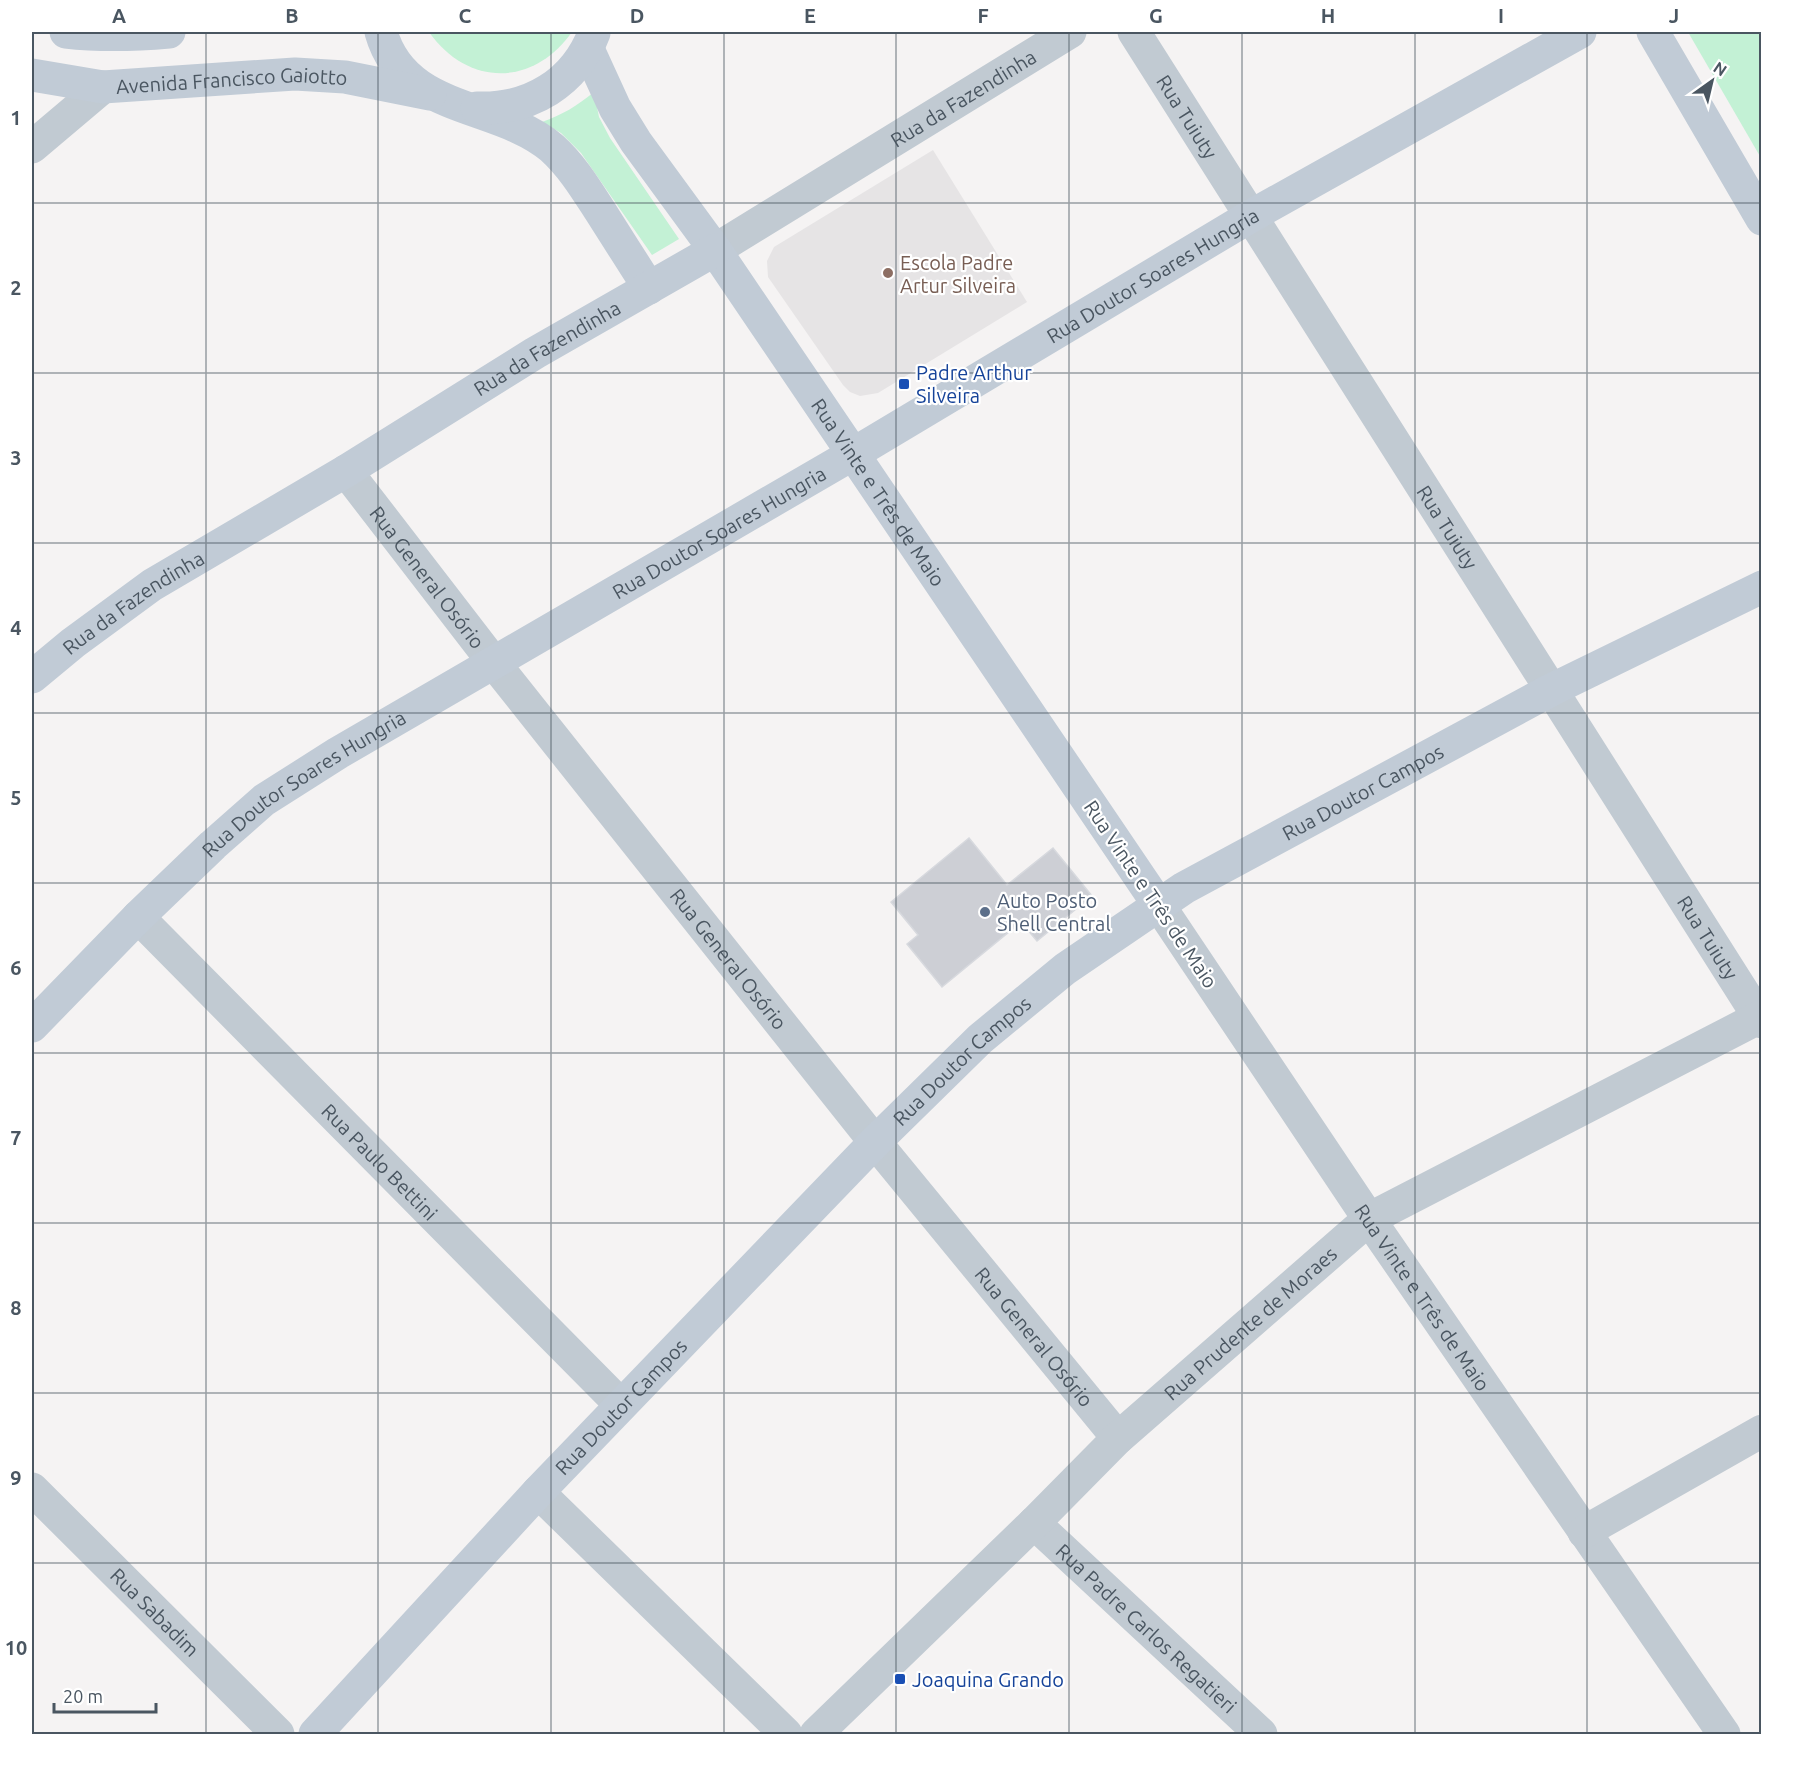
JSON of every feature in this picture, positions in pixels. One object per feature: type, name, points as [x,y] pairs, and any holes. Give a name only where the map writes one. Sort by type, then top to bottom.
[{"type":"main road","points":[[66,32],[91,35],[169,32]]},
{"type":"main road","points":[[381,32],[384,42],[403,72],[430,94],[522,129],[538,138],[559,155],[580,179],[649,288]]},
{"type":"main road","name":"Rua Doutor Soares Hungria","points":[[32,1026],[138,917],[264,800],[338,753],[853,454],[1251,216],[1580,32]]},
{"type":"main road","points":[[1653,32],[1761,219]]},
{"type":"main road","points":[[470,108],[498,109],[525,103],[550,90],[572,72],[591,40]]},
{"type":"main road","name":"Rua Vinte e Três de Maio","points":[[591,40],[615,108],[636,142],[715,250],[1158,904]]},
{"type":"main road","name":"Avenida Francisco Gaiotto","points":[[32,75],[103,87],[295,74],[345,77],[430,94]]},
{"type":"main road","name":"Rua da Fazendinha","points":[[32,677],[73,643],[152,585],[346,471],[535,353],[715,250]]},
{"type":"main road","name":"Rua Doutor Campos","points":[[315,1734],[538,1492],[875,1142],[980,1039],[1065,969],[1184,888],[1551,690],[1761,587]]},
{"type":"street","name":"Rua da Fazendinha","points":[[715,250],[1070,32]]},
{"type":"street","name":"Rua Tuiuty","points":[[1134,32],[1760,1019]]},
{"type":"street","points":[[32,147],[103,87]]},
{"type":"street","name":"Rua General Osório","points":[[346,471],[494,663],[875,1142],[1118,1438]]},
{"type":"street","name":"Rua Vinte e Três de Maio","points":[[1158,904],[1369,1219],[1724,1734]]},
{"type":"street","name":"Rua Paulo Bettini","points":[[138,917],[621,1405]]},
{"type":"street","name":"Rua Prudente de Moraes","points":[[816,1734],[1034,1523],[1118,1438],[1369,1219],[1760,1019]]},
{"type":"street","points":[[1584,1532],[1761,1431]]},
{"type":"street","name":"Rua Sabadim","points":[[32,1488],[278,1734]]},
{"type":"street","points":[[538,1492],[786,1734]]},
{"type":"street","name":"Rua Padre Carlos Regatieri","points":[[1034,1523],[1261,1734]]},
{"type":"shaded area","name":"Escola Padre Artur Silveira","points":[[933,150],[1027,302],[878,393],[860,396],[850,392],[843,385],[768,277],[767,261],[774,247]]},
{"type":"green space","points":[[429,32],[572,32],[556,50],[539,63],[520,71],[500,73],[481,71],[462,63],[445,50]]},
{"type":"green space","points":[[1688,32],[1761,32],[1761,158]]},
{"type":"green space","points":[[594,92],[599,117],[610,138],[679,239],[652,255],[581,153],[561,133],[542,122],[569,110]]},
{"type":"building","name":"Auto Posto Shell Central","points":[[969,838],[1007,885],[1053,848],[1092,896],[1037,941],[1021,922],[942,987],[907,944],[918,935],[891,902]]},
{"type":"place","name":"Escola Padre Artur Silveira","points":[[888,273]]},
{"type":"place","name":"Padre Arthur Silveira","points":[[904,384]]},
{"type":"place","name":"Auto Posto Shell Central","points":[[985,912]]},
{"type":"place","name":"Joaquina Grando","points":[[900,1679]]}]
